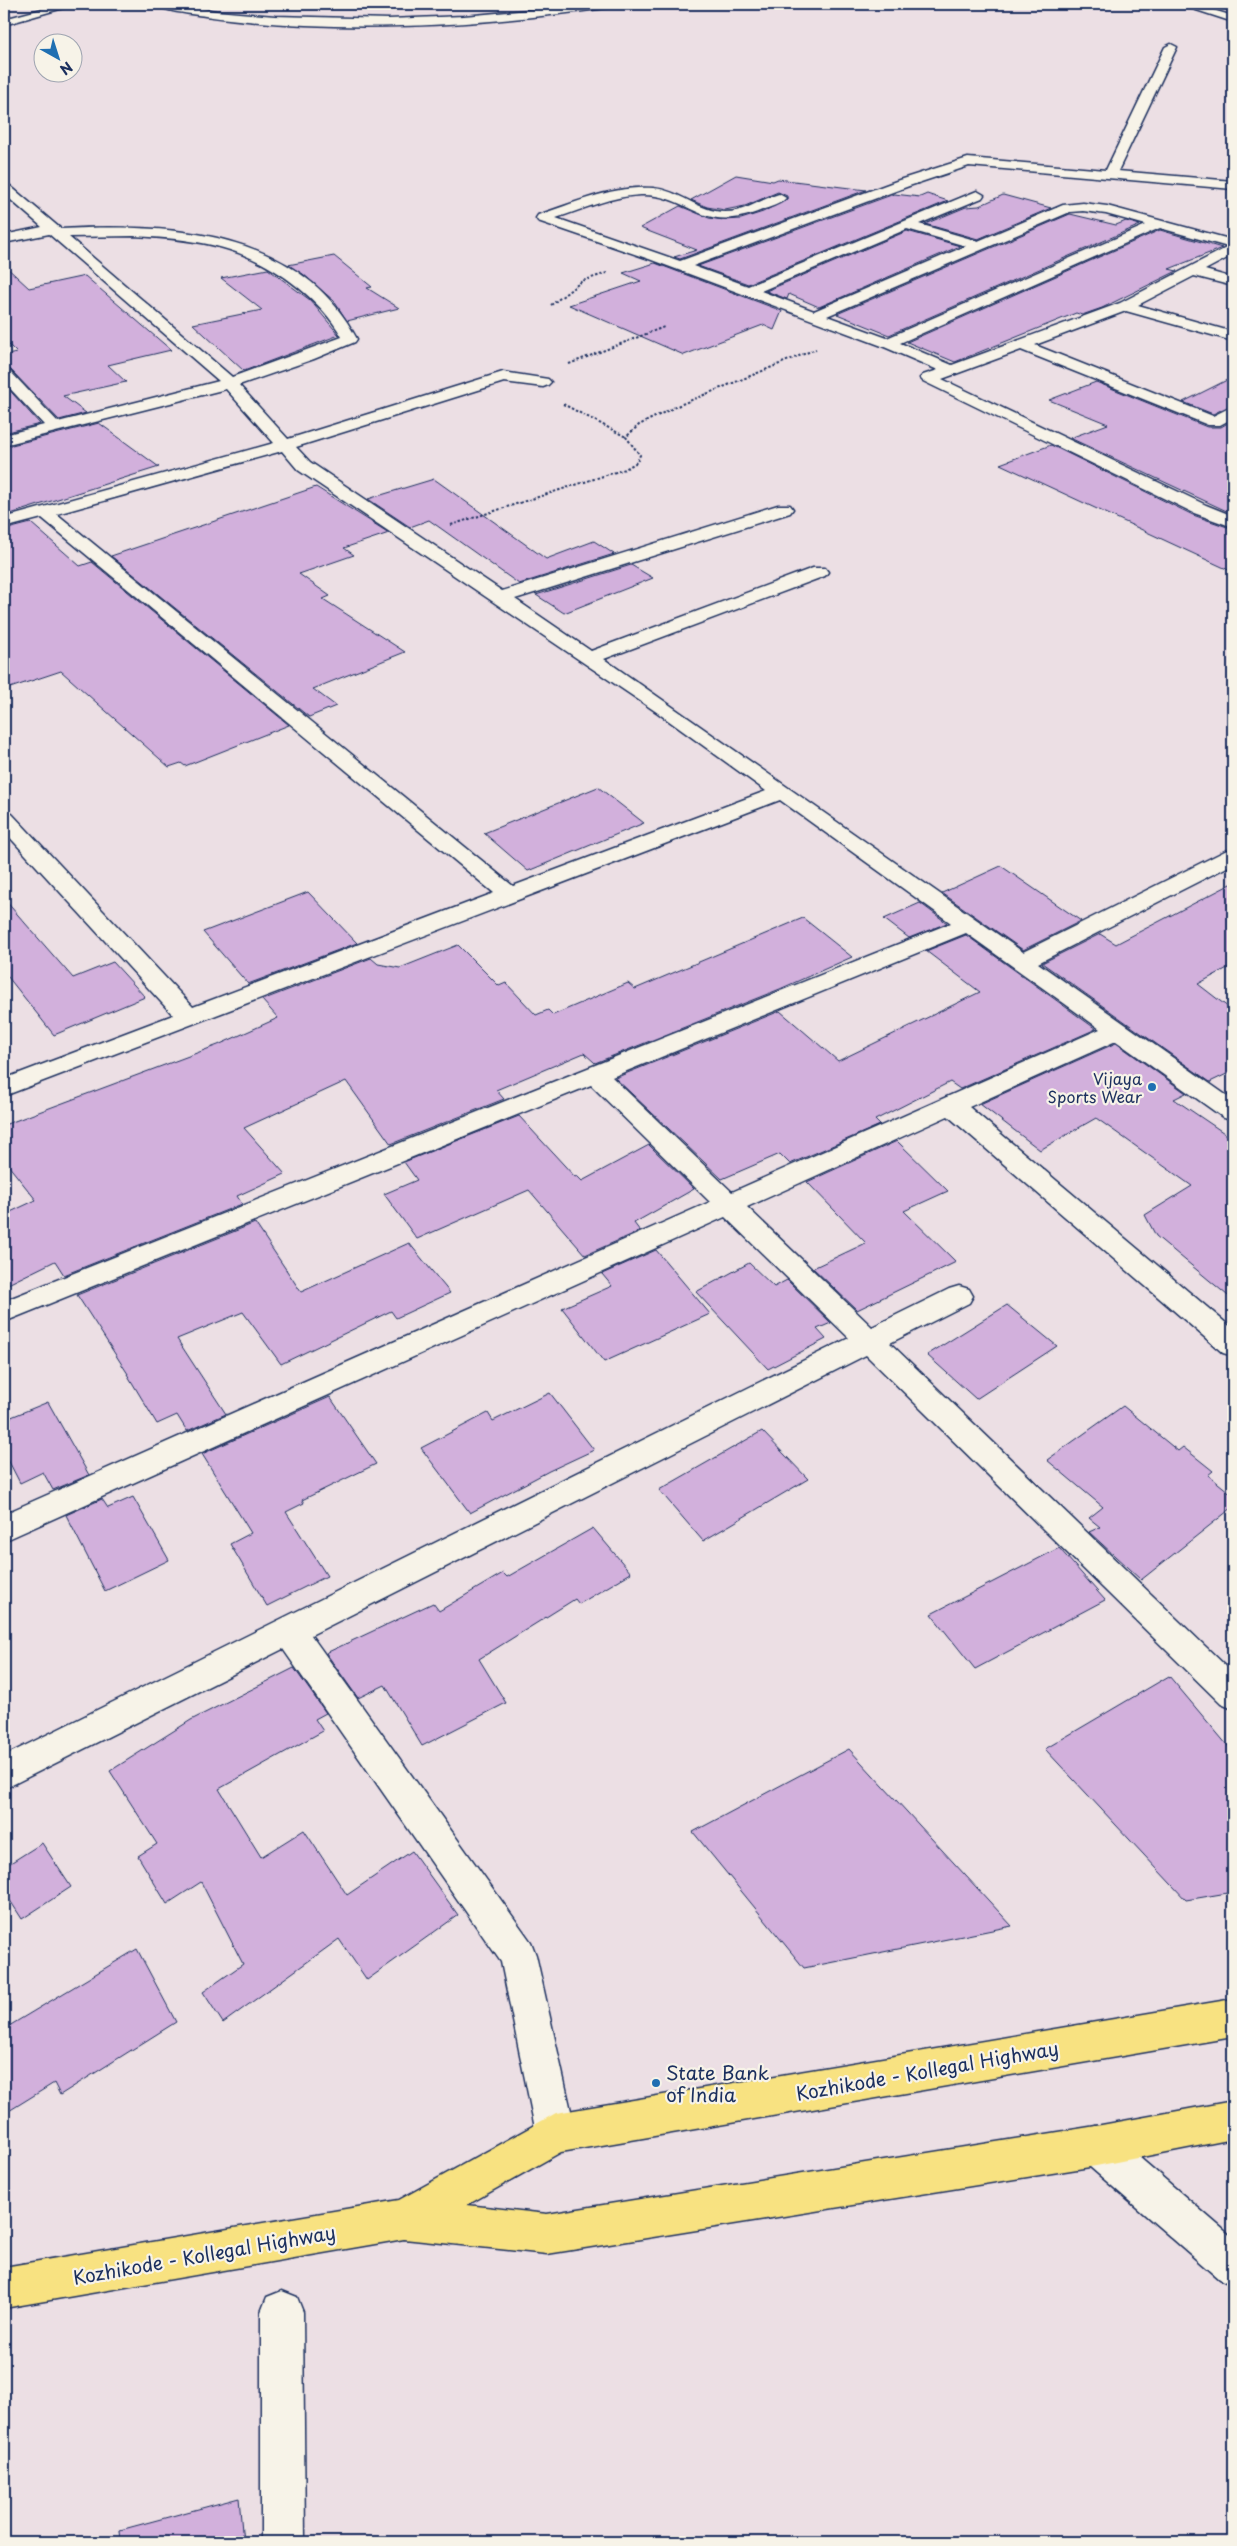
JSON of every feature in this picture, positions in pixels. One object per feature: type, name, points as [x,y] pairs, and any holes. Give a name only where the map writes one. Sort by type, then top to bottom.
[{"type":"main road","name":"Kozhikode - Kollegal Highway","points":[[404,2219],[556,2133],[1233,2018]]},
{"type":"main road","name":"Kozhikode - Kollegal Highway","points":[[4,2288],[404,2219],[547,2234],[1096,2146],[1233,2120]]},
{"type":"street","points":[[4,22],[72,4]]},
{"type":"street","points":[[159,4],[197,13],[269,19],[384,24],[498,18],[613,4]]},
{"type":"street","points":[[1183,4],[1233,19]]},
{"type":"street","points":[[1111,174],[1171,47]]},
{"type":"street","points":[[680,266],[955,165],[984,162],[1111,174],[1232,182]]},
{"type":"street","points":[[4,188],[229,382],[304,466],[590,658],[1117,1030],[1230,1106]]},
{"type":"street","points":[[779,198],[753,209],[724,216],[671,196],[655,192],[636,192],[543,218],[654,256],[746,292],[888,343],[952,370]]},
{"type":"street","points":[[746,292],[977,195]]},
{"type":"street","points":[[814,316],[1068,208],[1083,207],[1107,210],[1233,244]]},
{"type":"street","points":[[888,343],[1159,224]]},
{"type":"street","points":[[907,225],[979,246]]},
{"type":"street","points":[[4,239],[56,231],[105,230],[167,234],[219,242],[258,254],[300,280],[340,318],[350,339],[317,353],[229,382],[4,440]]},
{"type":"street","points":[[1232,520],[1200,509],[928,378],[1125,306],[1233,250]]},
{"type":"street","points":[[1193,271],[1233,282]]},
{"type":"street","points":[[1125,306],[1233,337]]},
{"type":"street","points":[[1020,344],[1214,422],[1233,410]]},
{"type":"street","points":[[4,373],[54,427]]},
{"type":"street","points":[[4,523],[285,445],[503,377],[543,382]]},
{"type":"street","points":[[500,598],[784,509]]},
{"type":"street","points":[[45,512],[510,895]]},
{"type":"street","points":[[590,658],[819,572]]},
{"type":"street","points":[[4,1088],[782,792]]},
{"type":"street","points":[[4,819],[189,1017]]},
{"type":"street","points":[[1021,962],[1233,856]]},
{"type":"street","points":[[4,1312],[968,924]]},
{"type":"street","points":[[4,1528],[1117,1030]]},
{"type":"street","points":[[595,1075],[1233,1694]]},
{"type":"street","points":[[951,1105],[1233,1345]]},
{"type":"street","points":[[4,1774],[959,1296]]},
{"type":"street","points":[[289,1631],[518,1955],[556,2133]]},
{"type":"street","points":[[1096,2146],[1233,2266]]},
{"type":"street","points":[[282,2312],[283,2542]]},
{"type":"path","points":[[551,305],[582,281],[654,256]]},
{"type":"path","points":[[411,538],[558,488],[626,469],[637,462],[640,455],[626,438],[558,402],[544,388],[542,377],[562,367],[664,327]]},
{"type":"path","points":[[626,438],[639,425],[677,406],[859,334]]},
{"type":"building","points":[[736,175],[773,181],[778,179],[866,190],[680,259],[674,257],[697,250],[640,228],[680,206],[709,218],[724,220],[741,219],[763,212],[787,199],[787,196],[778,192],[745,206],[725,210],[707,207],[691,200]]},
{"type":"building","points":[[894,194],[920,197],[927,194],[948,201],[748,284],[698,266]]},
{"type":"building","points":[[1003,195],[1051,208],[978,239],[925,224],[966,207],[979,206]]},
{"type":"building","points":[[1070,214],[1116,225],[1126,221],[1140,225],[889,335],[837,314]]},
{"type":"building","points":[[1160,230],[1222,248],[1169,269],[1177,271],[1102,308],[1082,315],[1076,313],[955,362],[907,342]]},
{"type":"building","points":[[907,231],[960,246],[819,307],[789,294],[787,299],[766,291]]},
{"type":"building","points":[[334,256],[372,287],[367,288],[399,308],[347,321],[334,301],[303,274],[288,265]]},
{"type":"building","points":[[655,263],[782,311],[774,330],[763,325],[684,355],[569,305],[641,281],[623,273]]},
{"type":"building","points":[[4,265],[29,288],[85,276],[171,350],[108,365],[126,382],[63,396],[86,413],[59,420],[10,369],[4,366],[4,352],[7,355],[17,353],[4,340]]},
{"type":"building","points":[[268,269],[310,300],[339,335],[244,371],[193,324],[262,310],[221,278]]},
{"type":"building","points":[[1233,377],[1233,404],[1213,414],[1183,402]]},
{"type":"building","points":[[1096,382],[1207,427],[1221,427],[1233,420],[1233,514],[1070,438],[1108,424],[1049,400]]},
{"type":"building","points":[[4,384],[40,424],[4,433]]},
{"type":"building","points":[[99,423],[159,467],[4,516],[4,447]]},
{"type":"building","points":[[1051,445],[1193,515],[1233,529],[1233,572],[1000,464]]},
{"type":"building","points":[[434,479],[546,559],[594,541],[614,554],[519,584],[429,520],[410,527],[368,499]]},
{"type":"building","points":[[316,487],[389,533],[344,548],[354,555],[299,574],[330,596],[323,599],[405,652],[313,689],[336,706],[309,717],[111,556]]},
{"type":"building","points":[[31,523],[80,566],[92,562],[289,725],[185,766],[181,763],[169,767],[61,671],[4,690],[4,530]]},
{"type":"building","points":[[631,565],[653,578],[564,613],[536,595]]},
{"type":"building","points":[[598,787],[644,823],[528,871],[484,833]]},
{"type":"building","points":[[1001,866],[1081,921],[1023,950],[942,893]]},
{"type":"building","points":[[1233,883],[1233,965],[1198,984],[1233,1011],[1233,1071],[1210,1082],[1042,963],[1100,934],[1116,944]]},
{"type":"building","points":[[308,892],[357,943],[248,984],[203,932]]},
{"type":"building","points":[[4,899],[73,978],[113,962],[145,997],[54,1035],[4,972]]},
{"type":"building","points":[[920,903],[947,923],[909,938],[884,919]]},
{"type":"building","points":[[803,918],[852,957],[780,989],[595,1063],[584,1053],[496,1090],[504,1099],[391,1144],[346,1081],[244,1128],[285,1174],[237,1196],[242,1204],[64,1275],[55,1261],[4,1286],[4,1215],[36,1200],[4,1160],[4,1125],[218,1045],[278,1018],[262,1000],[371,958],[378,964],[400,968],[458,945],[499,986],[506,983],[536,1015],[548,1010],[553,1015],[628,983],[635,989]]},
{"type":"building","points":[[966,935],[1096,1029],[960,1089],[950,1082],[875,1120],[880,1125],[790,1164],[780,1154],[722,1179],[615,1078],[780,1011],[838,1061],[980,992],[926,951]]},
{"type":"building","points":[[1116,1043],[1186,1093],[1174,1099],[1233,1139],[1233,1300],[1156,1236],[1145,1215],[1192,1186],[1096,1118],[1040,1150],[980,1104]]},
{"type":"building","points":[[519,1116],[575,1177],[577,1176],[582,1181],[649,1145],[694,1189],[634,1223],[640,1231],[585,1255],[529,1190],[417,1239],[384,1194],[417,1180],[404,1162]]},
{"type":"building","points":[[897,1141],[948,1191],[904,1211],[956,1262],[857,1310],[813,1268],[866,1243],[807,1182]]},
{"type":"building","points":[[255,1223],[301,1292],[409,1243],[450,1293],[396,1318],[391,1311],[281,1364],[243,1312],[177,1339],[226,1414],[187,1431],[177,1415],[157,1424],[128,1374],[77,1295]]},
{"type":"building","points":[[656,1250],[710,1314],[604,1362],[562,1308],[612,1286],[602,1274]]},
{"type":"building","points":[[749,1263],[774,1287],[787,1280],[831,1323],[817,1329],[826,1339],[768,1369],[696,1292]]},
{"type":"building","points":[[1007,1305],[1057,1346],[976,1399],[927,1355]]},
{"type":"building","points":[[550,1393],[594,1450],[549,1471],[470,1513],[421,1448],[488,1413],[493,1421]]},
{"type":"building","points":[[330,1397],[376,1464],[302,1500],[304,1503],[286,1512],[327,1576],[267,1606],[230,1544],[251,1533],[202,1454]]},
{"type":"building","points":[[48,1402],[89,1475],[53,1490],[43,1472],[20,1483],[4,1452],[4,1420]]},
{"type":"building","points":[[1123,1406],[1178,1451],[1183,1447],[1213,1471],[1208,1475],[1233,1495],[1233,1507],[1141,1580],[1089,1532],[1100,1527],[1089,1518],[1103,1507],[1047,1460]]},
{"type":"building","points":[[762,1431],[808,1479],[703,1541],[659,1490]]},
{"type":"building","points":[[133,1497],[169,1560],[105,1591],[66,1515],[102,1499],[108,1508]]},
{"type":"building","points":[[593,1528],[631,1573],[579,1604],[575,1599],[479,1659],[506,1703],[422,1746],[385,1685],[358,1698],[326,1653],[433,1603],[439,1611],[503,1573],[507,1577]]},
{"type":"building","points":[[1059,1548],[1105,1600],[975,1669],[931,1614]]},
{"type":"building","points":[[294,1668],[326,1713],[315,1719],[323,1731],[219,1789],[261,1857],[304,1830],[347,1895],[412,1851],[458,1915],[367,1980],[339,1939],[223,2023],[203,1992],[243,1964],[201,1882],[167,1904],[138,1856],[157,1844],[110,1771],[191,1720]]},
{"type":"building","points":[[1169,1676],[1233,1752],[1233,1892],[1186,1900],[1045,1749]]},
{"type":"building","points":[[849,1749],[1012,1926],[804,1968],[693,1832]]},
{"type":"building","points":[[42,1843],[71,1887],[22,1919],[4,1891],[4,1867]]},
{"type":"building","points":[[137,1949],[176,2022],[60,2095],[54,2083],[4,2114],[4,2029]]},
{"type":"building","points":[[239,2498],[243,2542],[121,2542],[120,2530]]},
{"type":"place","name":"Vijaya Sports Wear","points":[[1152,1087]]},
{"type":"place","name":"State Bank of India","points":[[656,2083]]}]
